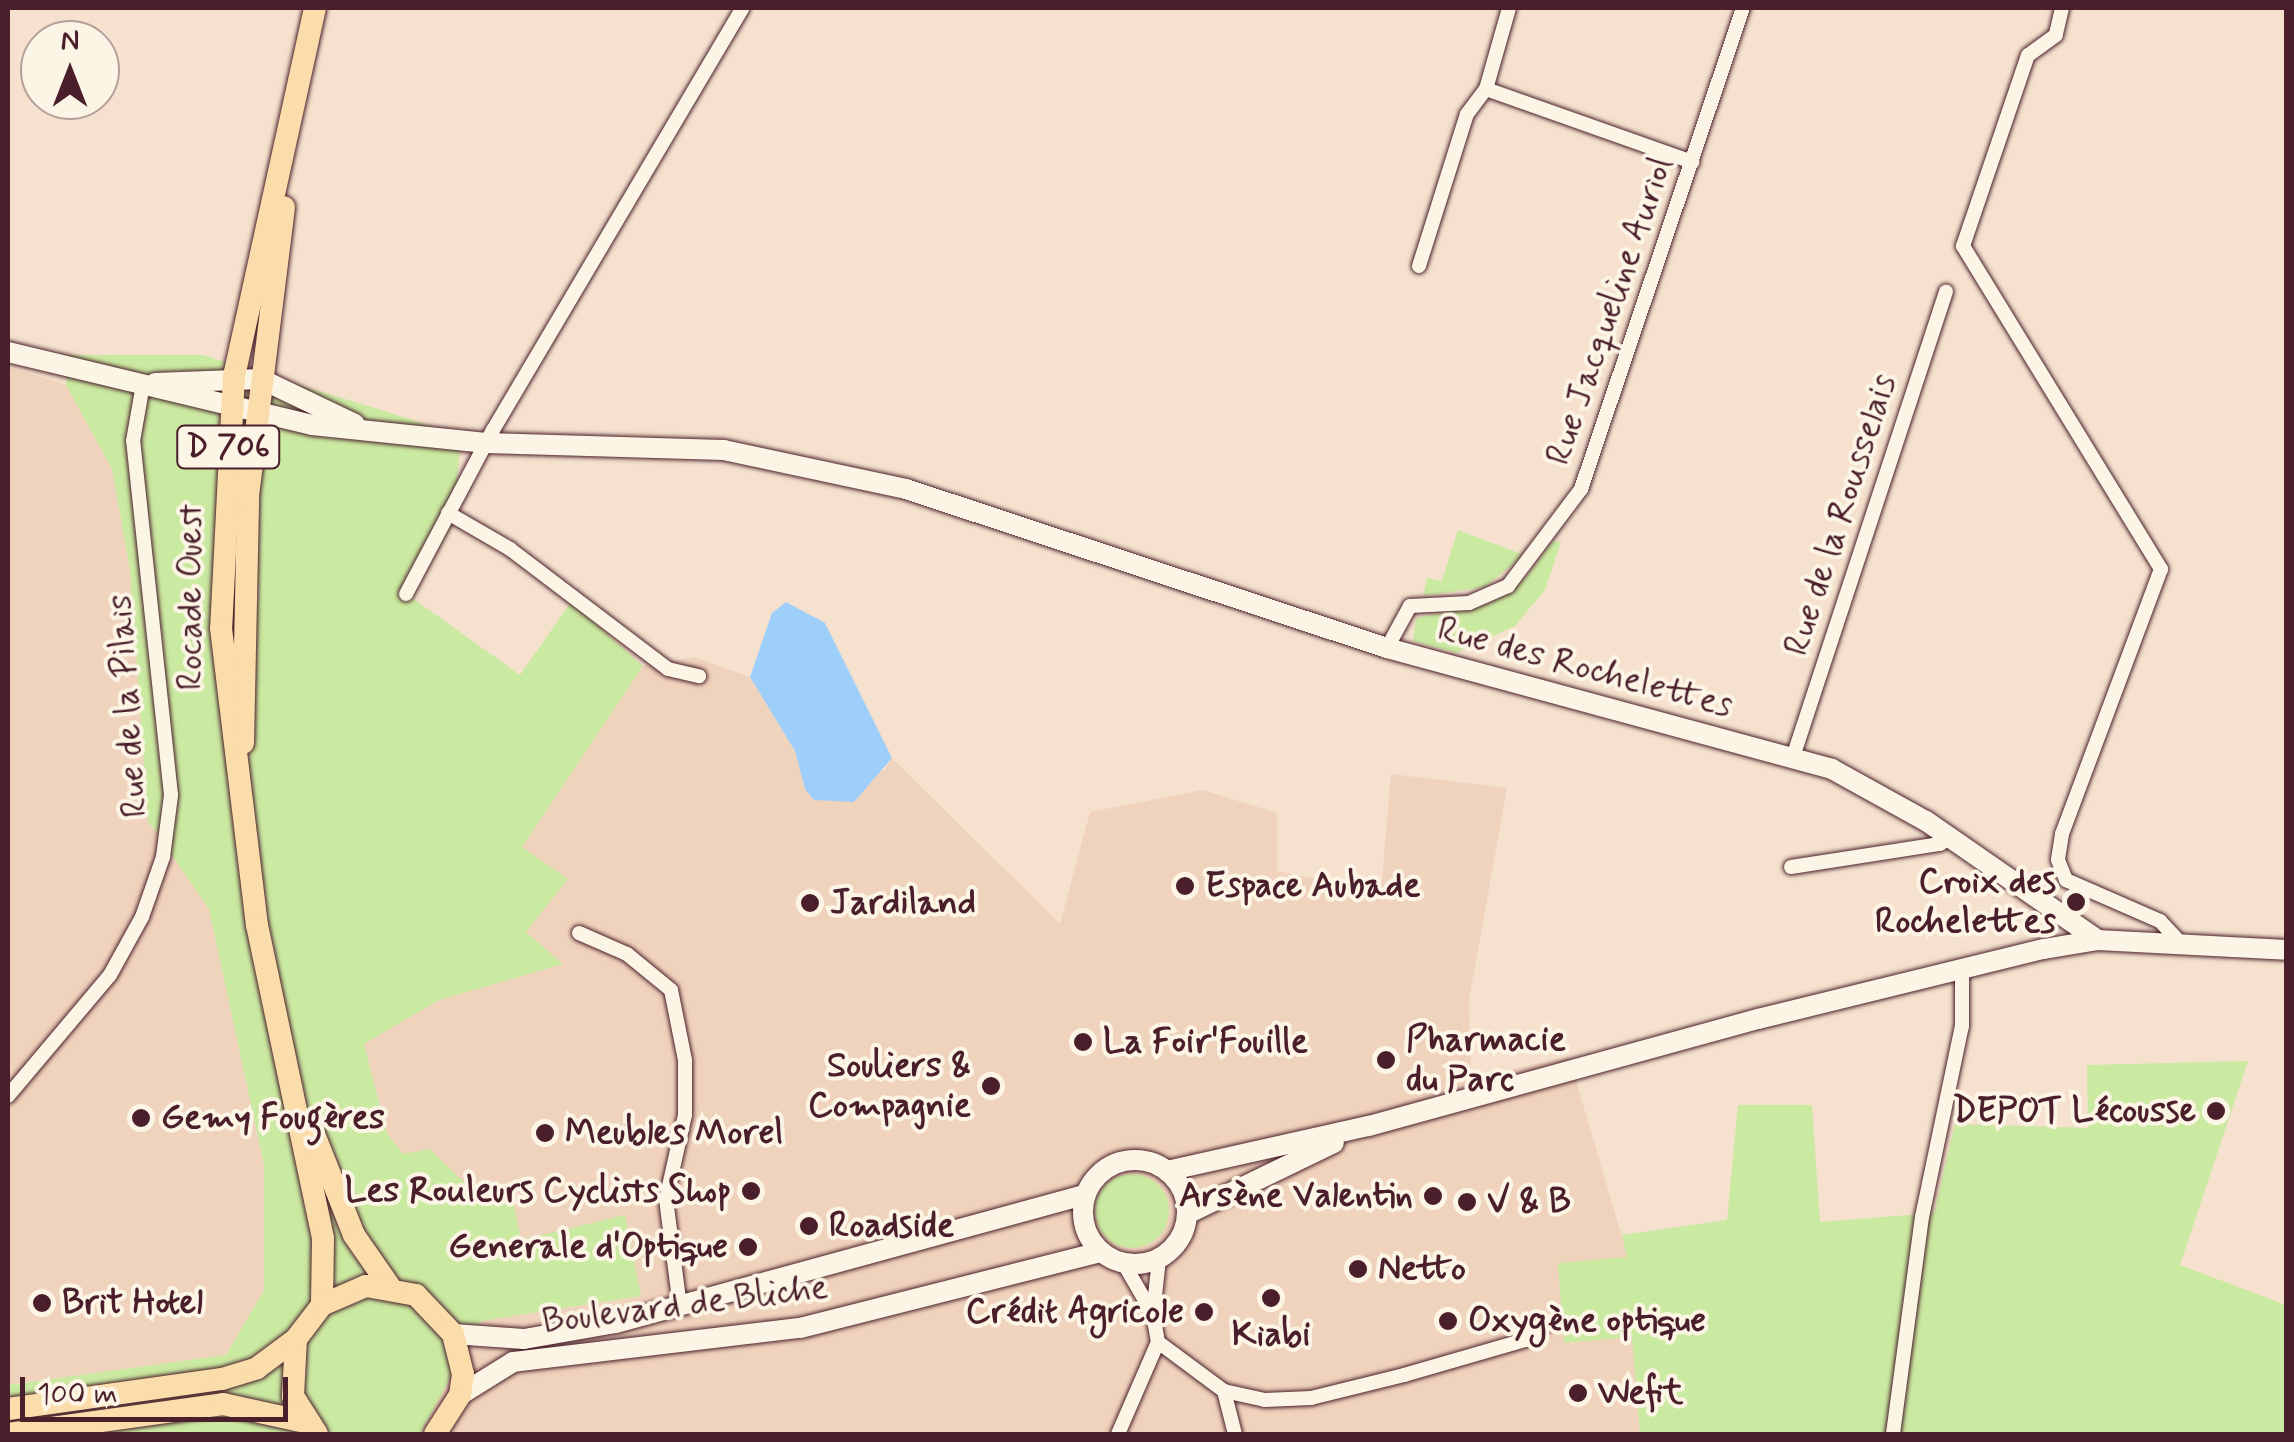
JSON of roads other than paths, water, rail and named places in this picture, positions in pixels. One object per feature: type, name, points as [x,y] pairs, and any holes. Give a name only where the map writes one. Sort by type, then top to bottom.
[{"type":"main road","name":"Rocade Ouest","points":[[242,811],[256,413],[300,89],[315,8]]},
{"type":"main road","name":"Rocade Ouest","points":[[300,89],[225,407],[221,628],[257,925],[294,1085],[323,1239],[322,1305]]},
{"type":"main road","name":"Rue des Rochelettes","points":[[8,352],[225,407],[376,432],[486,443],[724,450],[807,463],[1021,524],[1387,648],[1793,757],[1863,783],[2098,940]]},
{"type":"main road","points":[[143,384],[230,376],[261,379],[376,432]]},
{"type":"main road","points":[[1167,1171],[1187,1214],[1179,1240],[1159,1259],[1124,1264],[1100,1252],[1084,1226],[1085,1196],[1116,1164],[1143,1161],[1167,1171],[1368,1126],[1962,968],[2098,940],[2286,950]]},
{"type":"main road","name":"Rocade Ouest","points":[[294,1085],[354,1235],[390,1287]]},
{"type":"main road","points":[[1187,1214],[1368,1126]]},
{"type":"main road","name":"Boulevard de Bliche","points":[[454,1334],[547,1337],[680,1307],[1085,1196]]},
{"type":"main road","name":"Boulevard de Bliche","points":[[460,1395],[513,1362],[800,1328],[1100,1252]]},
{"type":"main road","points":[[8,1409],[222,1379],[257,1368],[296,1339],[322,1305],[354,1290],[390,1287],[438,1312],[454,1334],[462,1364],[460,1395],[435,1434]]},
{"type":"main road","points":[[296,1339],[292,1396],[311,1428]]},
{"type":"main road","points":[[8,1434],[223,1404],[311,1428]]},
{"type":"street","points":[[406,594],[486,443],[743,8]]},
{"type":"street","points":[[1419,266],[1467,114],[1486,89],[1509,8]]},
{"type":"street","name":"Rue Jacqueline Auriol","points":[[1387,648],[1410,606],[1470,603],[1508,586],[1581,490],[1742,8]]},
{"type":"street","points":[[2062,8],[2056,35],[2028,55],[1963,246],[2161,569],[2062,834],[2058,860],[2066,880],[2160,921],[2182,944]]},
{"type":"street","points":[[1486,89],[1692,162]]},
{"type":"street","name":"Rue de la Rousselais","points":[[1793,757],[1946,291]]},
{"type":"street","name":"Rue de la Pilais","points":[[8,1096],[110,975],[142,918],[163,857],[172,795],[133,441],[143,384]]},
{"type":"street","points":[[448,513],[510,548],[668,669],[699,676]]},
{"type":"street","points":[[1790,867],[1940,844],[1949,837]]},
{"type":"street","points":[[579,933],[626,954],[671,990],[686,1060],[686,1115],[666,1199],[680,1307]]},
{"type":"street","points":[[1893,1434],[1922,1217],[1962,1026],[1962,968]]},
{"type":"street","points":[[1152,1314],[1159,1259]]},
{"type":"street","points":[[1118,1434],[1158,1342],[1152,1314],[1124,1264]]},
{"type":"street","points":[[1158,1342],[1224,1391],[1265,1400],[1311,1398],[1525,1340],[1544,1326]]},
{"type":"street","points":[[1224,1391],[1235,1434]]},
{"type":"water","points":[[786,602],[825,623],[892,758],[854,802],[814,800],[805,789],[795,751],[750,677],[772,613]]},
{"type":"place","name":"Espace Aubade","points":[[1185,886]]},
{"type":"place","name":"Croix des Rochelettes","points":[[2076,902]]},
{"type":"place","name":"Jardiland","points":[[810,903]]},
{"type":"place","name":"La Foir'Fouille","points":[[1083,1042]]},
{"type":"place","name":"Pharmacie du Parc","points":[[1386,1060]]},
{"type":"place","name":"Souliers & Compagnie","points":[[991,1086]]},
{"type":"place","name":"DEPOT Lécousse","points":[[2216,1111]]},
{"type":"place","name":"Gemy Fougères","points":[[141,1118]]},
{"type":"place","name":"Meubles Morel","points":[[545,1133]]},
{"type":"place","name":"Les Rouleurs Cyclists Shop","points":[[751,1191]]},
{"type":"place","name":"Arsène Valentin","points":[[1433,1196]]},
{"type":"place","name":"V & B","points":[[1467,1202]]},
{"type":"place","name":"Roadside","points":[[809,1226]]},
{"type":"place","name":"Generale d'Optique","points":[[748,1247]]},
{"type":"place","name":"Netto","points":[[1358,1269]]},
{"type":"place","name":"Kiabi","points":[[1271,1298]]},
{"type":"place","name":"Brit Hotel","points":[[42,1303]]},
{"type":"place","name":"Crédit Agricole","points":[[1204,1312]]},
{"type":"place","name":"Oxygène optique","points":[[1448,1321]]},
{"type":"place","name":"Wefit","points":[[1578,1393]]}]
